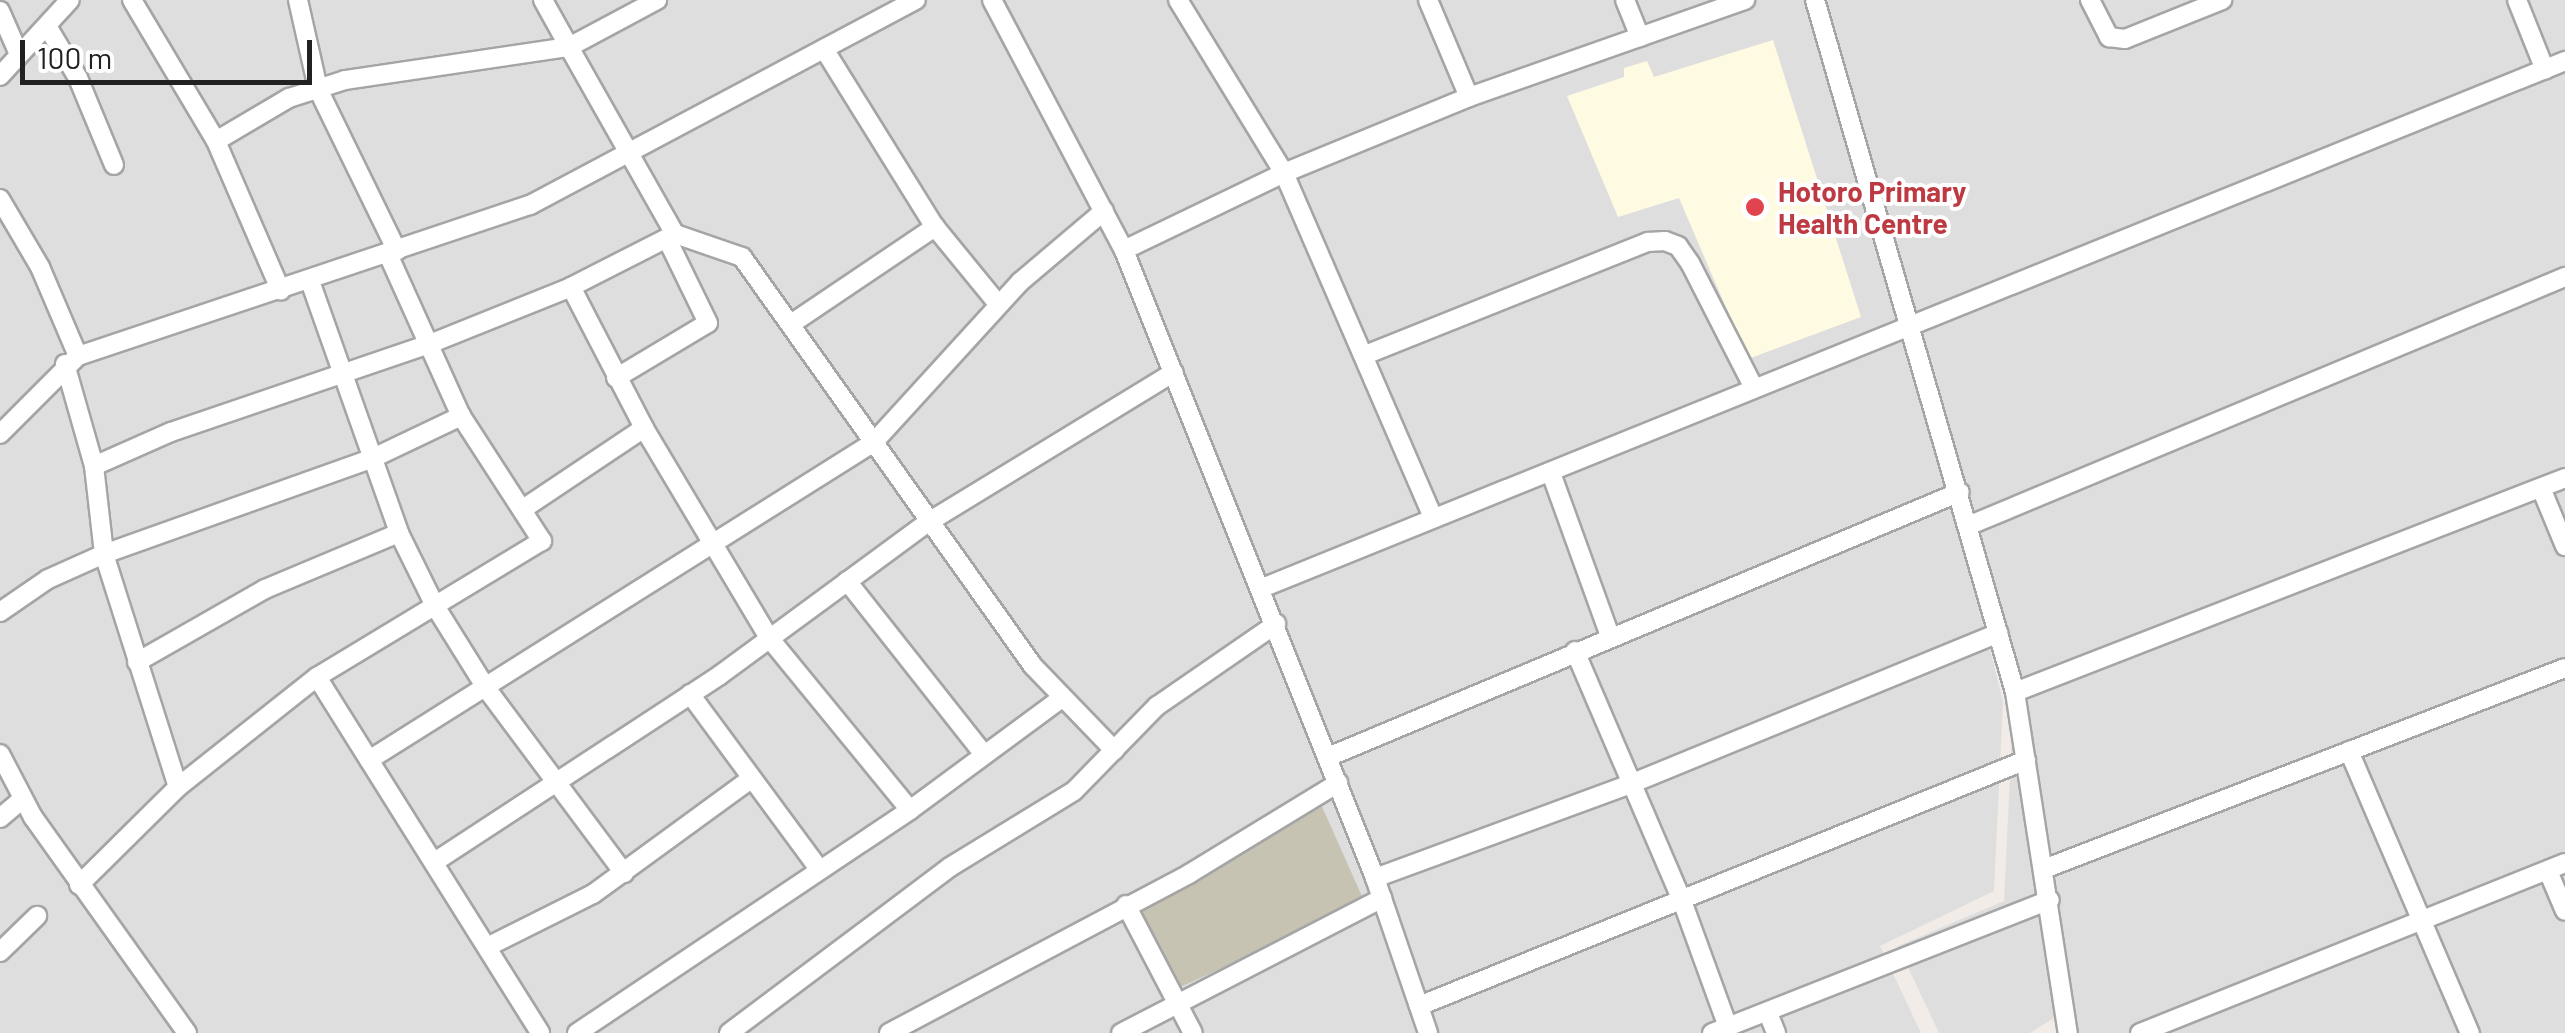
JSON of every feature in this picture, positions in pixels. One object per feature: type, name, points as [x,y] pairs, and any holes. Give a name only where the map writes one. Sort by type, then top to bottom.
[{"type":"street","points":[[0,76],[18,52],[70,0]]},
{"type":"street","points":[[132,0],[216,141],[281,291]]},
{"type":"street","points":[[79,885],[178,787],[316,677],[538,548],[542,533],[461,416],[318,89],[298,0]]},
{"type":"street","points":[[543,0],[631,151],[708,323],[616,378]]},
{"type":"street","points":[[216,141],[318,89],[412,68],[569,47],[657,0]]},
{"type":"street","points":[[0,434],[72,360],[530,205],[916,0]]},
{"type":"street","points":[[992,0],[1124,250],[1375,878],[1428,1033]]},
{"type":"street","points":[[1178,0],[1284,174],[1433,517]]},
{"type":"street","points":[[1428,0],[1470,96]]},
{"type":"street","points":[[1625,0],[1640,37]]},
{"type":"street","points":[[1124,250],[1284,174],[1470,96],[1745,0]]},
{"type":"street","points":[[1815,0],[1970,525],[2014,692],[2050,900],[2068,1033]]},
{"type":"street","points":[[2090,0],[2109,37],[2125,39],[2222,0]]},
{"type":"street","points":[[2516,0],[2545,70]]},
{"type":"street","points":[[0,11],[18,52]]},
{"type":"street","points":[[46,26],[78,78],[114,165]]},
{"type":"street","points":[[824,50],[935,227],[998,304]]},
{"type":"street","points":[[1262,588],[1550,473],[1753,386],[1912,330],[2565,61]]},
{"type":"street","points":[[0,198],[40,267],[72,360],[94,466],[104,554],[178,787]]},
{"type":"street","points":[[369,760],[714,547],[874,442],[998,304],[1104,211]]},
{"type":"street","points":[[791,324],[935,227]]},
{"type":"street","points":[[94,466],[171,432],[432,344],[570,287],[671,236],[742,258],[928,523],[1062,698],[1114,750]]},
{"type":"street","points":[[1365,356],[1648,242],[1665,241],[1678,246],[1690,263],[1753,386]]},
{"type":"street","points":[[1970,525],[2565,276]]},
{"type":"street","points":[[310,281],[400,533],[435,606],[486,688],[558,777],[624,873]]},
{"type":"street","points":[[570,287],[644,428],[770,639],[910,810]]},
{"type":"street","points":[[436,862],[770,639],[928,523],[1174,372]]},
{"type":"street","points":[[0,612],[48,579],[104,554],[372,459],[461,416]]},
{"type":"street","points":[[526,507],[644,428]]},
{"type":"street","points":[[1550,473],[1610,636]]},
{"type":"street","points":[[2014,692],[2565,478]]},
{"type":"street","points":[[2542,488],[2565,546]]},
{"type":"street","points":[[1328,757],[1960,492]]},
{"type":"street","points":[[137,662],[266,589],[400,533]]},
{"type":"street","points":[[846,581],[983,753]]},
{"type":"street","points":[[729,1033],[950,868],[1074,791],[1157,706],[1276,624]]},
{"type":"street","points":[[1375,878],[1633,783],[1998,633]]},
{"type":"street","points":[[1575,651],[1682,898],[1720,1030],[2050,900]]},
{"type":"street","points":[[2044,869],[2565,668]]},
{"type":"street","points":[[316,677],[491,945],[540,1033]]},
{"type":"street","points":[[690,694],[748,781],[820,869]]},
{"type":"street","points":[[576,1033],[910,810],[1062,698]]},
{"type":"street","points":[[2350,751],[2470,1033]]},
{"type":"street","points":[[0,754],[23,799],[79,885],[187,1033]]},
{"type":"street","points":[[1420,1006],[2026,760]]},
{"type":"street","points":[[491,945],[624,873],[748,781]]},
{"type":"street","points":[[889,1033],[1126,905],[1338,783]]},
{"type":"street","points":[[0,818],[23,799]]},
{"type":"street","points":[[2140,1033],[2557,867],[2565,911]]},
{"type":"street","points":[[1121,1033],[1382,898]]},
{"type":"street","points":[[1126,905],[1193,1033]]},
{"type":"street","points":[[0,952],[36,916]]},
{"type":"street","points":[[1768,1013],[1776,1033]]},
{"type":"shaded area","points":[[0,0],[1805,0],[1937,434],[2003,702],[1994,891],[1880,946],[1921,1033],[0,1033]]},
{"type":"shaded area","points":[[1814,0],[2565,0],[2565,1033],[2058,1033],[2054,1018],[2030,1033],[1939,1033],[1898,946],[2004,901],[2014,692]]},
{"type":"shaded area","name":"Hotoro Primary Health Centre","points":[[1773,40],[1861,317],[1748,359],[1679,198],[1618,217],[1567,96],[1624,77],[1624,68],[1647,61],[1654,77]]},
{"type":"shaded area","points":[[1320,802],[1365,903],[1176,989],[1135,908]]},
{"type":"place","name":"Hotoro Primary Health Centre","points":[[1755,207]]}]
